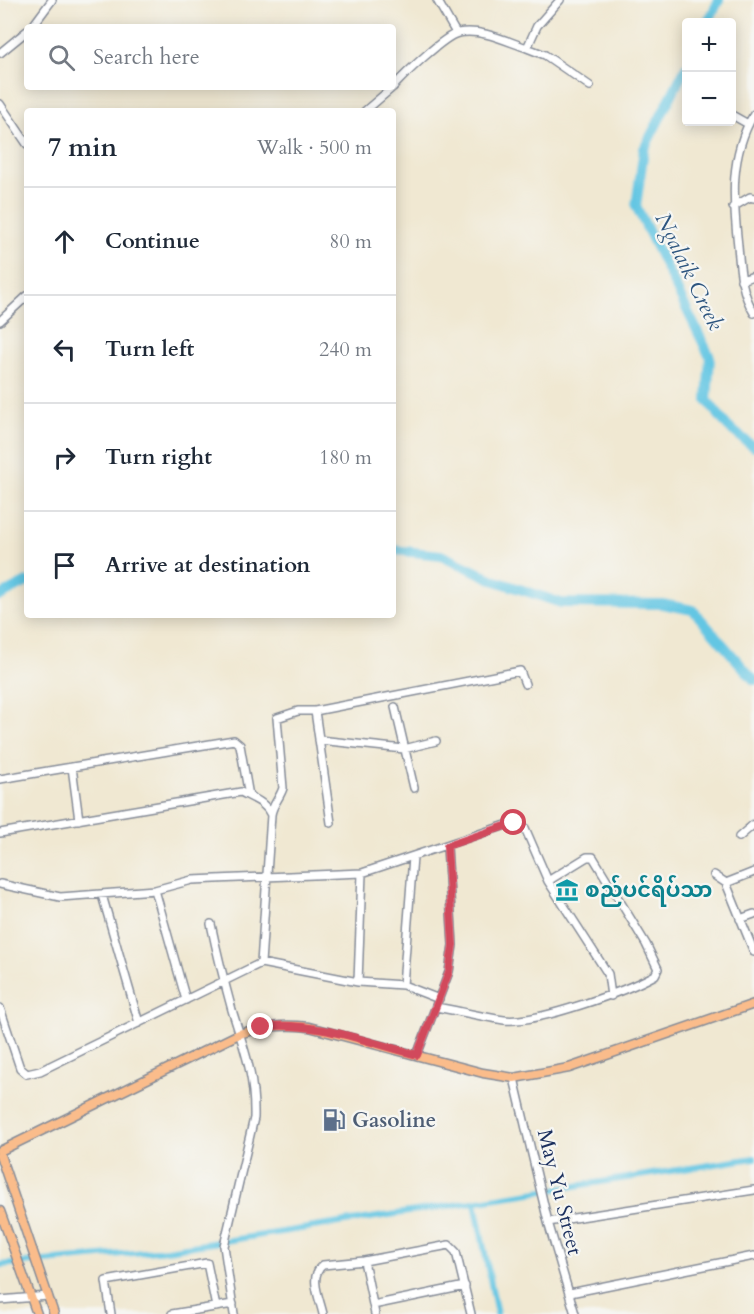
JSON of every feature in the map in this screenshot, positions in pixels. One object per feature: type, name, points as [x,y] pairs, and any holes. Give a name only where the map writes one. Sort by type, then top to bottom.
[{"type":"main road","points":[[54,1314],[0,1153],[239,1034],[282,1024],[309,1027],[514,1078],[569,1068],[754,1004]]},
{"type":"main road","points":[[0,1211],[37,1314]]},
{"type":"street","points":[[34,24],[52,0]]},
{"type":"street","points":[[437,0],[456,33]]},
{"type":"street","points":[[527,48],[537,26],[560,0]]},
{"type":"street","points":[[396,84],[416,62],[456,33],[476,32],[545,55],[590,86]]},
{"type":"street","points":[[0,53],[24,33]]},
{"type":"street","points":[[368,108],[390,90]]},
{"type":"street","points":[[0,104],[24,140]]},
{"type":"street","points":[[754,114],[748,124],[737,157],[733,207],[741,280],[748,303],[754,313]]},
{"type":"street","points":[[736,117],[748,124]]},
{"type":"street","points":[[733,207],[750,197],[754,198]]},
{"type":"street","points":[[741,280],[754,276]]},
{"type":"street","points":[[0,321],[24,299]]},
{"type":"street","points":[[261,963],[269,875],[271,816],[283,788],[277,718],[298,711],[315,711],[520,671],[525,684]]},
{"type":"street","points":[[395,707],[414,788]]},
{"type":"street","points":[[315,711],[331,823]]},
{"type":"street","points":[[0,778],[234,740],[240,745],[249,796]]},
{"type":"street","points":[[319,740],[405,749],[436,741]]},
{"type":"street","points":[[72,767],[79,820]]},
{"type":"street","points":[[0,833],[241,792],[266,806],[271,816]]},
{"type":"street","points":[[0,884],[60,897],[155,890],[192,880],[269,875],[362,873],[509,824],[522,826],[548,881],[608,974],[611,996]]},
{"type":"street","points":[[739,837],[754,824]]},
{"type":"street","points":[[417,1055],[449,972],[453,945],[447,846]]},
{"type":"street","points":[[403,985],[413,857]]},
{"type":"street","points":[[436,1007],[506,1020],[534,1018],[611,996],[656,974],[658,969],[646,944],[593,857],[587,857],[548,881]]},
{"type":"street","points":[[726,883],[754,872]]},
{"type":"street","points":[[358,982],[362,873]]},
{"type":"street","points":[[714,875],[726,883],[754,952]]},
{"type":"street","points":[[155,890],[186,1000]]},
{"type":"street","points":[[102,895],[139,1023]]},
{"type":"street","points":[[740,920],[754,914]]},
{"type":"street","points":[[211,924],[224,982],[253,1075],[254,1118],[224,1246],[234,1314]]},
{"type":"street","points":[[0,1008],[20,1068],[27,1074],[40,1071],[261,963],[358,982],[403,985],[439,999]]},
{"type":"street","name":"May Yu Street","points":[[514,1078],[548,1222],[575,1314]]},
{"type":"street","points":[[548,1222],[754,1190]]},
{"type":"street","points":[[323,1314],[315,1278],[318,1269],[332,1264],[364,1261],[450,1245],[456,1252],[471,1314]]},
{"type":"street","points":[[570,1293],[754,1256]]},
{"type":"street","points":[[364,1261],[375,1314]]},
{"type":"street","points":[[111,1314],[106,1281],[207,1263],[216,1307]]},
{"type":"street","points":[[374,1305],[465,1286]]},
{"type":"street","points":[[0,1300],[48,1296]]},
{"type":"street","points":[[176,1314],[232,1304]]},
{"type":"waterway","name":"Ngalaik Creek","points":[[710,18],[719,0]]},
{"type":"waterway","name":"Ngalaik Creek","points":[[683,72],[644,149],[636,206],[710,357],[707,400],[728,427],[754,447]]},
{"type":"waterway","name":"Ngalaik Creek","points":[[396,550],[441,555],[496,581],[561,603],[662,604],[693,610],[754,680]]},
{"type":"waterway","name":"Ngalaik Creek","points":[[0,596],[24,584]]},
{"type":"waterway","points":[[0,1265],[167,1250],[754,1158]]},
{"type":"waterway","points":[[475,1203],[497,1314]]},
{"type":"place","name":"စည်ပင်ရိပ်သာ","points":[[567,890]]},
{"type":"place","name":"Gasoline","points":[[334,1120]]},
{"type":"route","points":[[261,1027],[282,1024],[309,1027],[417,1055],[449,972],[453,945],[447,846],[514,823]]}]
